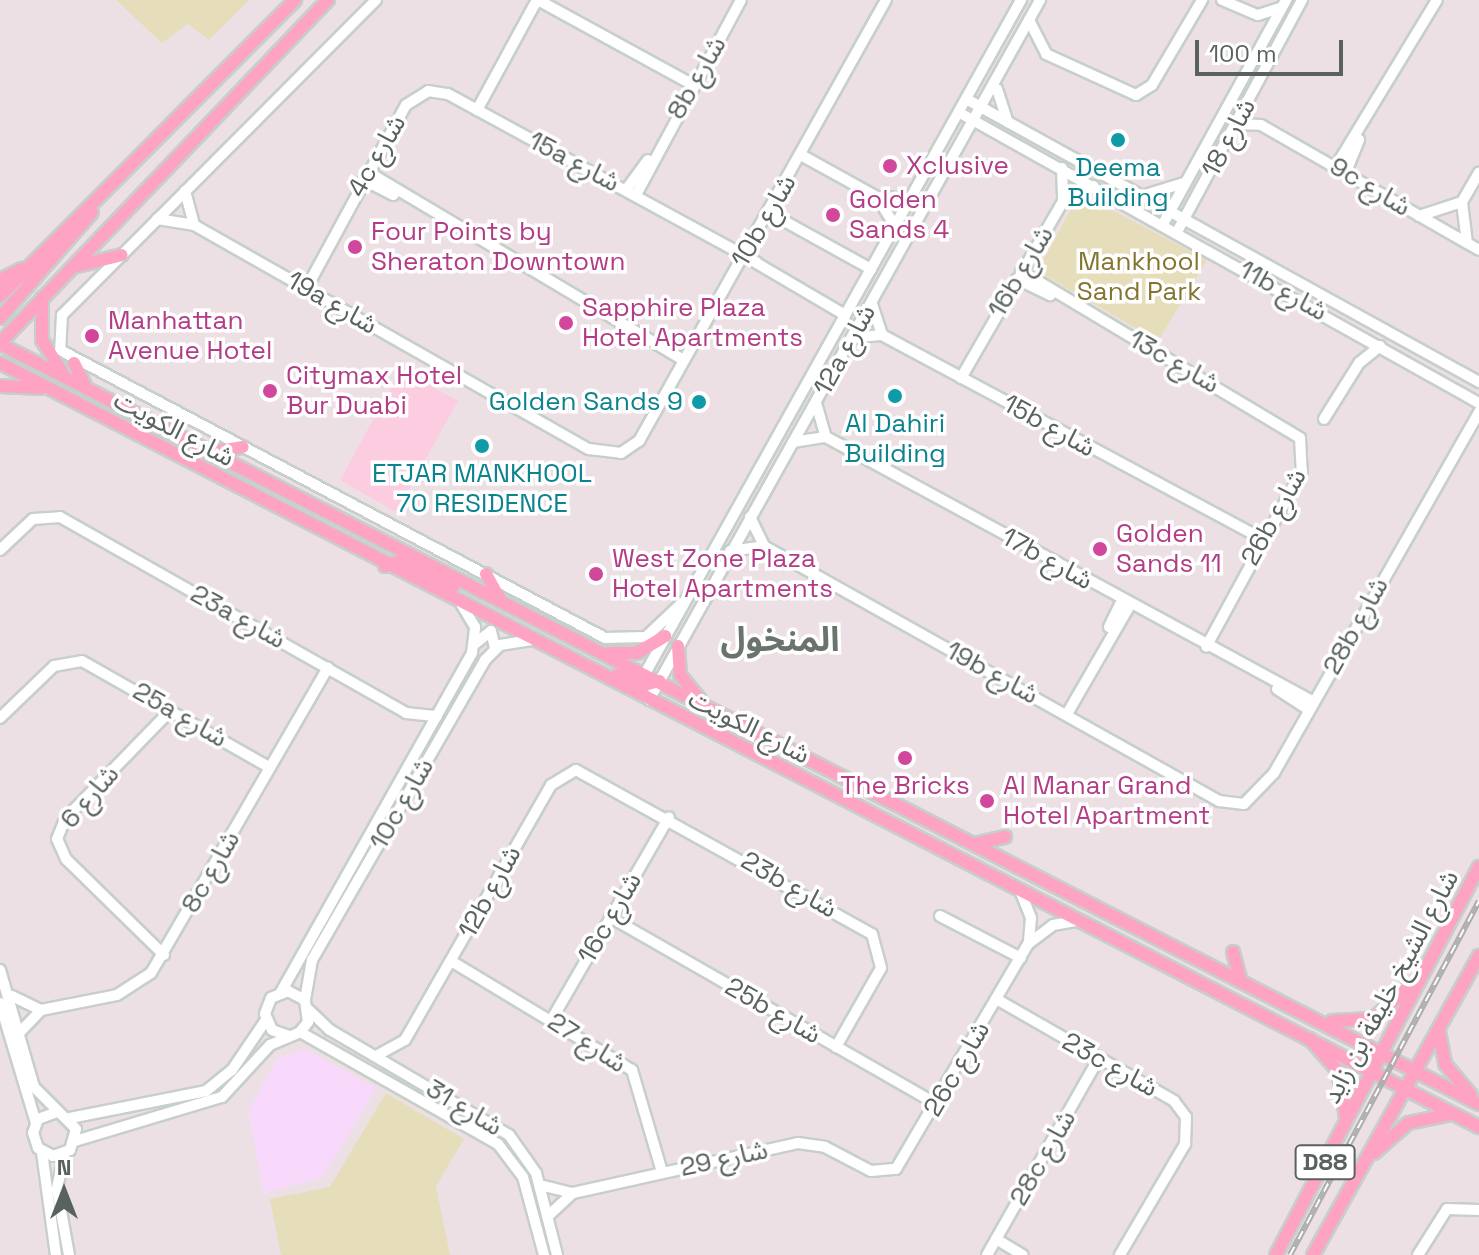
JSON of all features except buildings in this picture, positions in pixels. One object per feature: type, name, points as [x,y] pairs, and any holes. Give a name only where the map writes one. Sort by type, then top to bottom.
[{"type":"main road","points":[[0,296],[295,0]]},
{"type":"main road","points":[[0,344],[328,0]]},
{"type":"main road","points":[[0,318],[75,237],[97,202]]},
{"type":"main road","points":[[73,267],[122,255]]},
{"type":"main road","points":[[0,280],[35,262]]},
{"type":"main road","points":[[43,296],[42,340],[67,378]]},
{"type":"main road","name":"شارع الكويت","points":[[0,344],[603,652],[639,683],[649,700],[1076,921],[1292,1025],[1479,1127]]},
{"type":"main road","name":"شارع الكويت","points":[[0,363],[385,566],[579,663],[639,683],[659,681],[1380,1049],[1479,1103]]},
{"type":"main road","points":[[74,363],[85,386]]},
{"type":"main road","points":[[0,386],[52,390]]},
{"type":"main road","points":[[214,452],[243,447]]},
{"type":"main road","points":[[385,566],[399,559],[469,593],[487,594]]},
{"type":"main road","points":[[486,574],[501,601]]},
{"type":"main road","points":[[603,652],[637,653],[665,636]]},
{"type":"main road","points":[[678,646],[680,675],[708,708]]},
{"type":"main road","points":[[974,844],[1005,837]]},
{"type":"main road","name":"شارع الشيخ خليفة بن زايد","points":[[1276,1255],[1380,1049],[1479,867]]},
{"type":"main road","points":[[1233,952],[1240,978]]},
{"type":"main road","name":"D88","points":[[1313,1255],[1479,956]]},
{"type":"main road","points":[[1325,1021],[1373,1019],[1419,976]]},
{"type":"main road","points":[[1292,1025],[1338,1071],[1346,1121]]},
{"type":"main road","points":[[1438,1031],[1445,1064],[1479,1103]]},
{"type":"main road","points":[[1359,1170],[1408,1123],[1454,1114]]},
{"type":"street","points":[[376,0],[157,219],[58,323],[58,344],[74,363],[243,447],[615,641],[646,637],[682,603]]},
{"type":"street","name":"8b شارع","points":[[631,192],[741,0]]},
{"type":"street","name":"10b شارع","points":[[639,441],[886,0]]},
{"type":"street","name":"12a شارع","points":[[639,683],[968,100],[1021,0]]},
{"type":"street","name":"12a شارع","points":[[649,700],[730,551],[977,122],[1040,0]]},
{"type":"street","points":[[1029,20],[1046,54],[1136,95],[1152,85],[1202,0]]},
{"type":"street","points":[[1222,0],[1258,15],[1284,4]]},
{"type":"street","name":"شارع 18","points":[[1177,232],[1302,0]]},
{"type":"street","points":[[1341,169],[1437,0]]},
{"type":"street","points":[[474,108],[537,2],[691,89]]},
{"type":"street","name":"شارع 18","points":[[1163,224],[1284,4]]},
{"type":"street","points":[[997,86],[1010,123]]},
{"type":"street","name":"4c شارع","points":[[302,286],[410,100],[428,91],[448,94]]},
{"type":"street","name":"15a شارع","points":[[448,94],[700,229],[845,315]]},
{"type":"street","points":[[1251,97],[1261,125]]},
{"type":"street","name":"11b شارع","points":[[968,100],[1145,194],[1479,382]]},
{"type":"street","name":"11b شارع","points":[[960,113],[1475,400]]},
{"type":"street","name":"9c شارع","points":[[1236,124],[1261,125],[1479,250]]},
{"type":"street","points":[[966,140],[995,132]]},
{"type":"street","points":[[802,152],[877,197],[895,226]]},
{"type":"street","name":"16b شارع","points":[[957,376],[1063,201],[1062,168]]},
{"type":"street","points":[[1467,243],[1462,202],[1479,172]]},
{"type":"street","points":[[366,176],[685,356]]},
{"type":"street","points":[[1145,194],[1190,179]]},
{"type":"street","name":"16b شارع","points":[[1063,201],[1094,186]]},
{"type":"street","points":[[185,191],[194,225]]},
{"type":"street","points":[[1200,194],[1207,230]]},
{"type":"street","points":[[877,197],[911,198]]},
{"type":"street","points":[[1419,216],[1462,202]]},
{"type":"street","points":[[768,212],[871,269]]},
{"type":"street","name":"19a شارع","points":[[157,219],[194,225],[595,451],[621,453],[639,441]]},
{"type":"street","name":"13c شارع","points":[[1019,275],[1288,427]]},
{"type":"street","points":[[852,338],[882,335],[872,304]]},
{"type":"street","points":[[1357,333],[1359,363]]},
{"type":"street","name":"15b شارع","points":[[882,335],[1261,543]]},
{"type":"street","points":[[1324,419],[1359,363],[1380,346]]},
{"type":"street","name":"28b شارع","points":[[1219,801],[1244,804],[1259,795],[1476,415],[1475,400]]},
{"type":"street","points":[[793,442],[826,437],[816,403]]},
{"type":"street","name":"26b شارع","points":[[1202,644],[1305,463],[1300,438],[1288,427]]},
{"type":"street","name":"17b شارع","points":[[826,437],[1312,706]]},
{"type":"street","points":[[730,551],[764,546],[750,517]]},
{"type":"street","name":"23a شارع","points":[[0,550],[33,519],[69,521],[406,713],[437,716]]},
{"type":"street","name":"19b شارع","points":[[764,546],[1219,801]]},
{"type":"street","points":[[1063,712],[1126,602]]},
{"type":"street","points":[[462,605],[475,645],[491,631],[495,649],[532,640]]},
{"type":"street","name":"10c شارع","points":[[266,1020],[268,1003],[281,992],[475,645]]},
{"type":"street","name":"10c شارع","points":[[294,1034],[307,1005],[312,960],[495,649]]},
{"type":"street","name":"25a شارع","points":[[0,718],[54,666],[89,663],[270,768]]},
{"type":"street","name":"8c شارع","points":[[41,1010],[125,992],[164,955],[328,668]]},
{"type":"street","name":"شارع 6","points":[[164,955],[66,859],[57,839],[65,819],[171,710]]},
{"type":"street","name":"23a شارع","points":[[406,713],[423,740]]},
{"type":"street","name":"12b شارع","points":[[405,1040],[551,785],[571,771],[593,773]]},
{"type":"street","name":"23b شارع","points":[[593,773],[877,939],[881,968],[836,1047]]},
{"type":"street","name":"16c شارع","points":[[552,1019],[669,817]]},
{"type":"street","name":"26c شارع","points":[[871,1171],[901,1165],[1021,958],[1028,944],[1031,918],[1021,893]]},
{"type":"street","points":[[940,916],[1021,958]]},
{"type":"street","name":"25b شارع","points":[[610,917],[936,1104]]},
{"type":"street","points":[[1028,944],[1053,925],[1076,921]]},
{"type":"street","name":"شارع 27","points":[[451,961],[552,1019],[632,1070],[662,1172]]},
{"type":"street","points":[[0,970],[12,996],[34,1087],[57,1112],[70,1118],[206,1091],[232,1070],[266,1020]]},
{"type":"street","name":"شارع 31","points":[[281,992],[307,1005],[376,1056],[509,1135],[540,1185],[557,1255]]},
{"type":"street","points":[[12,996],[41,1010],[21,1031]]},
{"type":"street","name":"23c شارع","points":[[998,1000],[1179,1105],[1188,1123],[1182,1150],[1120,1255]]},
{"type":"street","points":[[0,1003],[36,1123],[33,1138],[42,1152],[56,1255]]},
{"type":"street","name":"شارع 31","points":[[266,1020],[498,1144],[523,1177],[544,1255]]},
{"type":"street","points":[[69,1255],[57,1189],[65,1153],[75,1141],[213,1103],[294,1034]]},
{"type":"street","points":[[376,1056],[405,1040],[406,1074]]},
{"type":"street","name":"28c شارع","points":[[987,1255],[1098,1060]]},
{"type":"street","points":[[36,1123],[57,1112]]},
{"type":"street","points":[[70,1118],[75,1141]]},
{"type":"street","name":"شارع 29","points":[[540,1185],[573,1193],[805,1143],[871,1171]]},
{"type":"street","points":[[42,1152],[65,1153]]},
{"type":"street","name":"شارع 29","points":[[548,1216],[573,1193]]},
{"type":"street","points":[[1418,1255],[1447,1209],[1479,1210]]},
{"type":"street","points":[[996,1239],[1023,1255]]},
{"type":"shaded area","points":[[306,1050],[377,1088],[322,1178],[264,1193],[248,1111],[278,1058]]},
{"type":"green space","points":[[116,0],[249,0],[209,40],[188,24],[162,43]]},
{"type":"green space","name":"Mankhool Sand Park","points":[[1091,199],[1207,260],[1158,341],[1037,271],[1076,200]]},
{"type":"green space","points":[[386,1093],[464,1139],[436,1186],[450,1255],[281,1255],[270,1199],[330,1187]]},
{"type":"sand","points":[[401,369],[458,401],[396,512],[340,480]]},
{"type":"railway","points":[[1290,1255],[1479,901]]},
{"type":"place","name":"Deema Building","points":[[1118,140]]},
{"type":"place","name":"Xclusive","points":[[890,166]]},
{"type":"place","name":"Golden Sands 4","points":[[833,215]]},
{"type":"place","name":"Four Points by Sheraton Downtown","points":[[355,247]]},
{"type":"place","name":"Sapphire Plaza Hotel Apartments","points":[[566,323]]},
{"type":"place","name":"Manhattan Avenue Hotel","points":[[92,336]]},
{"type":"place","name":"Citymax Hotel Bur Duabi","points":[[270,391]]},
{"type":"place","name":"Al Dahiri Building","points":[[895,396]]},
{"type":"place","name":"Golden Sands 9","points":[[699,402]]},
{"type":"place","name":"ETJAR MANKHOOL 70 RESIDENCE","points":[[482,446]]},
{"type":"place","name":"Golden Sands 11","points":[[1100,549]]},
{"type":"place","name":"West Zone Plaza Hotel Apartments","points":[[596,574]]},
{"type":"place","name":"The Bricks","points":[[905,758]]},
{"type":"place","name":"Al Manar Grand Hotel Apartment","points":[[987,801]]},
{"type":"district","name":"المنخول","points":[[780,640]]}]
